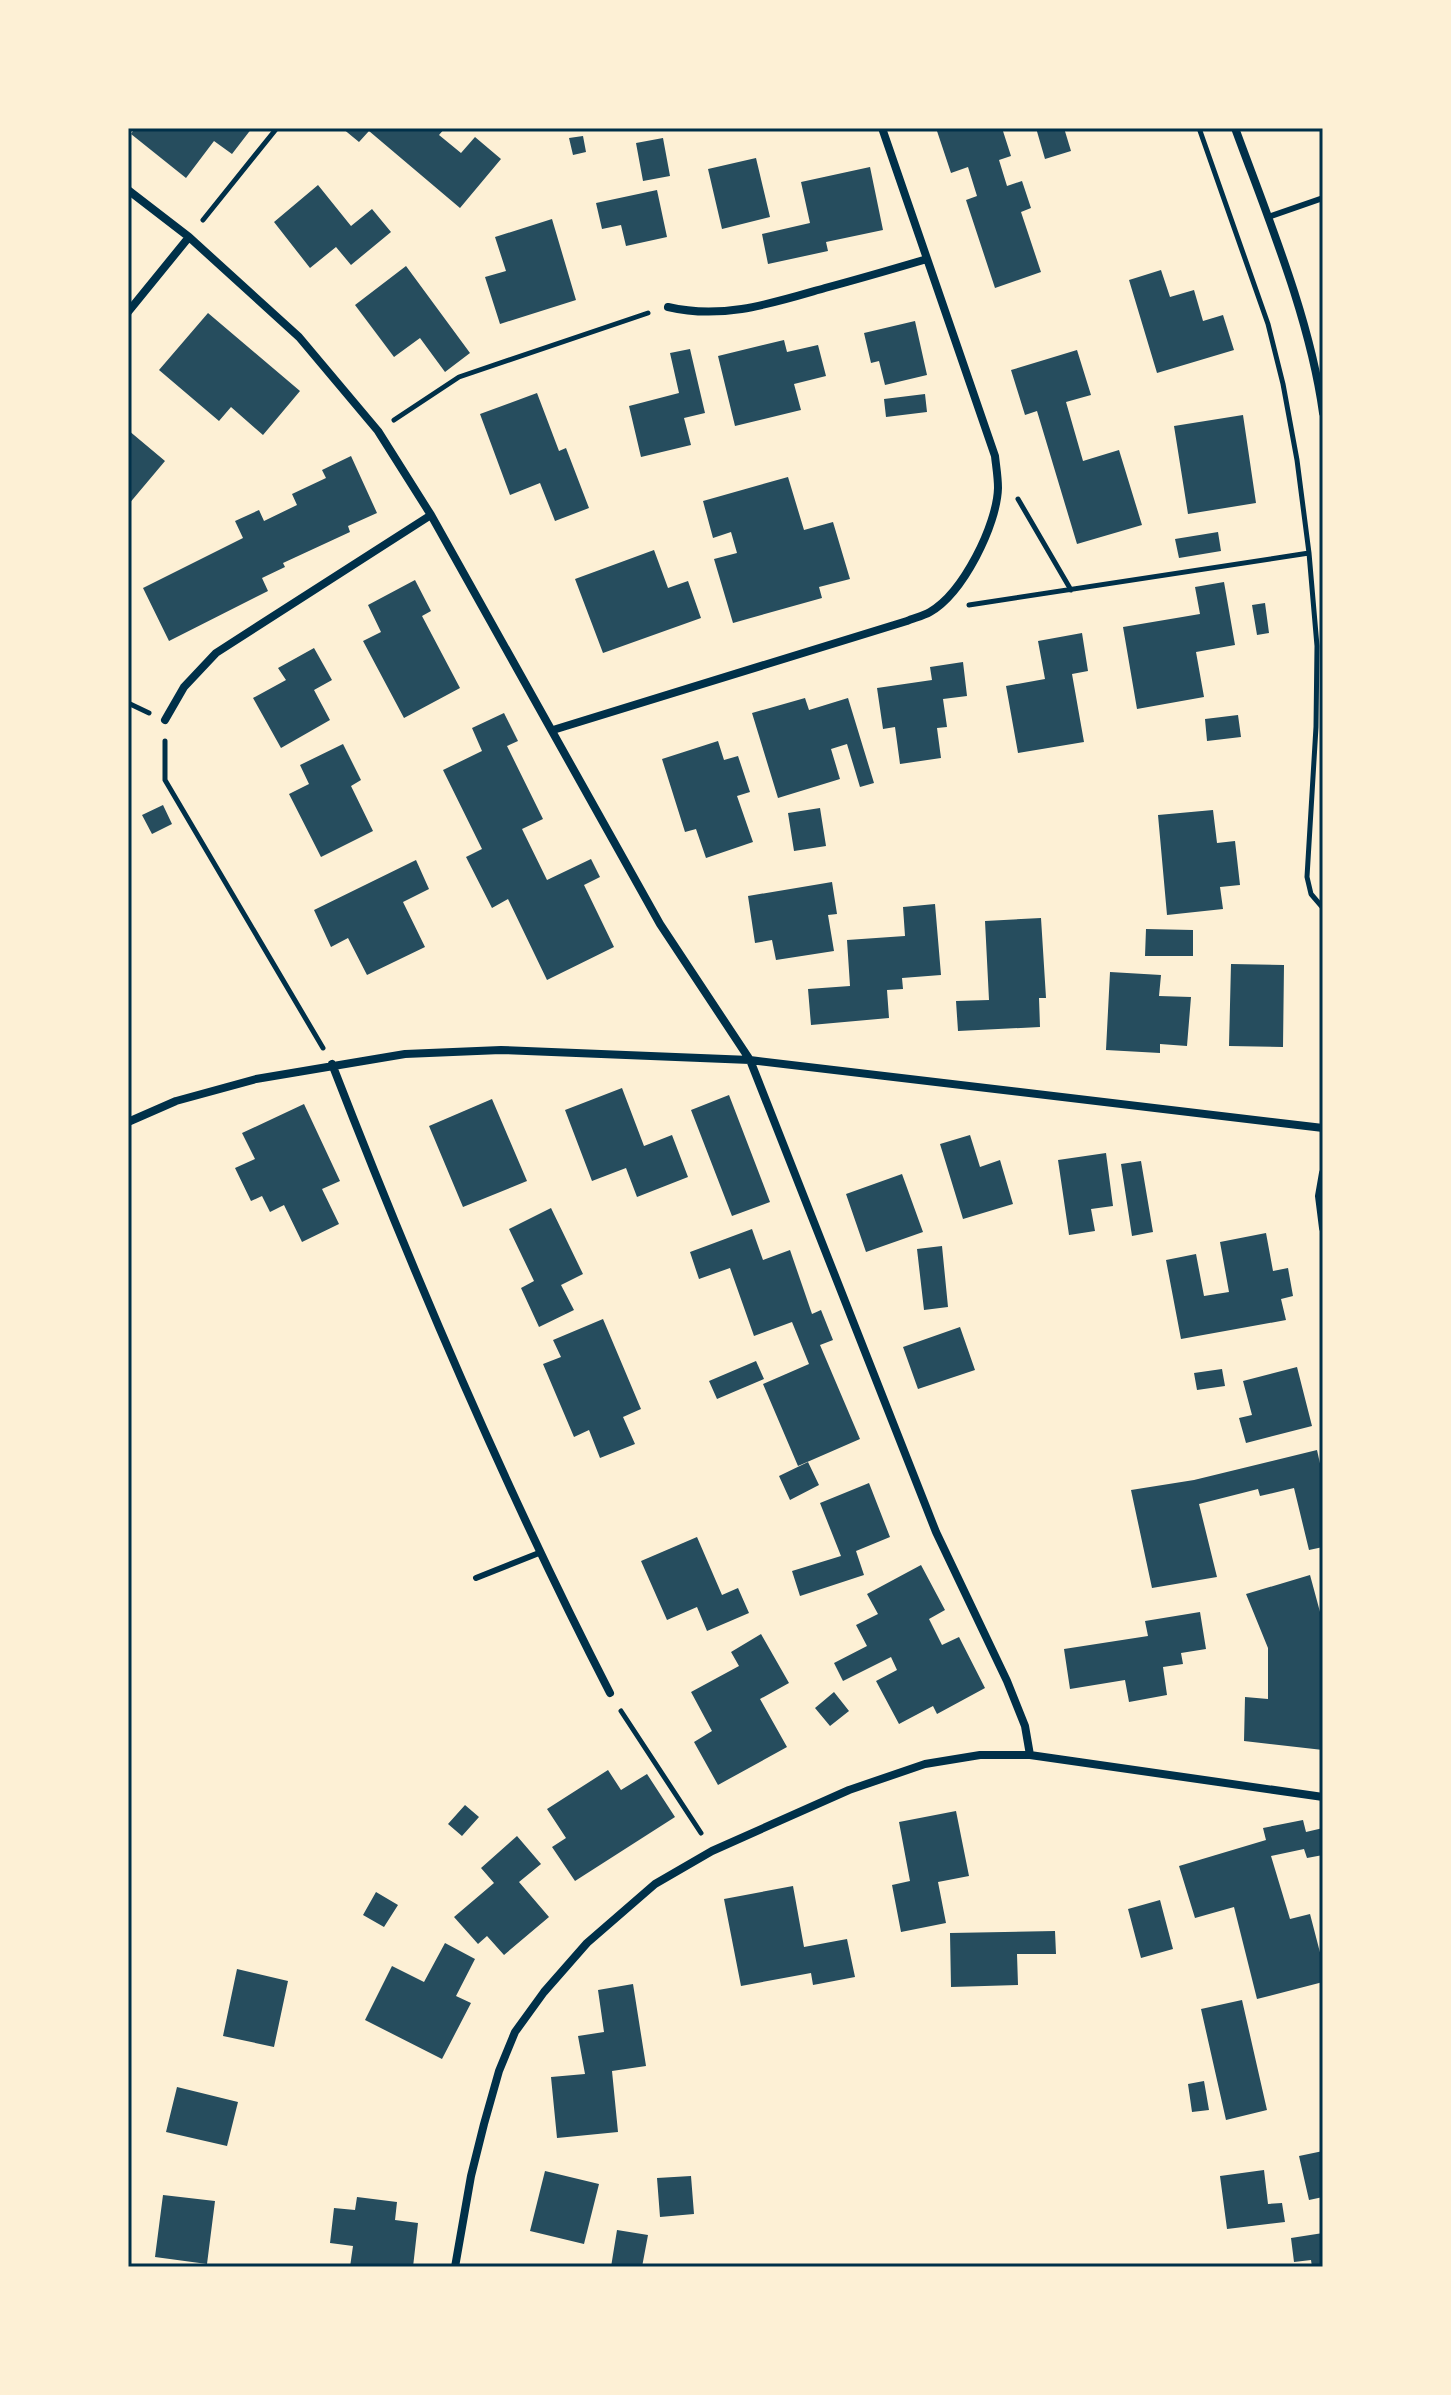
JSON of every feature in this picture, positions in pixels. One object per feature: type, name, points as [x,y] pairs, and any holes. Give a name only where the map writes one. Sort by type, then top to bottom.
[{"type":"street","points":[[553,730],[907,621],[933,610],[958,584],[981,550],[993,518],[998,488],[995,456],[882,128]]},
{"type":"street","points":[[1235,128],[1268,217],[1307,339],[1323,413]]},
{"type":"street","points":[[128,190],[189,237],[299,337],[378,431],[431,515],[660,924],[750,1060],[926,1506],[1012,1692],[1025,1726],[1030,1755]]},
{"type":"street","points":[[128,312],[189,237]]},
{"type":"street","points":[[668,307],[690,312],[724,312],[763,306],[927,259]]},
{"type":"street","points":[[165,720],[184,687],[216,653],[431,515]]},
{"type":"street","points":[[128,1122],[176,1101],[332,1064],[405,1054],[501,1050],[750,1060],[1323,1128]]},
{"type":"street","points":[[332,1064],[392,1217],[539,1553],[610,1693]]},
{"type":"street","points":[[1323,1173],[1319,1196],[1323,1228]]},
{"type":"street","points":[[455,2267],[471,2176],[484,2124],[499,2071],[515,2032],[544,1992],[587,1943],[655,1884],[712,1851],[849,1790],[925,1764],[980,1755],[1030,1755],[1323,1797]]},
{"type":"lane","points":[[1268,217],[1323,198]]},
{"type":"lane","points":[[476,1578],[539,1553]]},
{"type":"path","points":[[189,237],[277,128]]},
{"type":"path","points":[[1199,128],[1268,324],[1283,384],[1309,553],[1317,646],[1316,727],[1307,877],[1311,894],[1323,908]]},
{"type":"path","points":[[378,431],[459,377],[668,307]]},
{"type":"path","points":[[1015,494],[1071,590]]},
{"type":"path","points":[[933,610],[1309,553]]},
{"type":"path","points":[[128,703],[165,720],[165,780],[332,1064]]},
{"type":"path","points":[[610,1693],[712,1851]]},
{"type":"building","points":[[135,128],[252,128],[232,154],[214,141],[186,178],[131,134]]},
{"type":"building","points":[[342,128],[445,128],[439,135],[461,153],[475,137],[501,159],[460,208],[369,131],[359,142]]},
{"type":"building","points":[[936,128],[1002,128],[1011,156],[999,160],[1007,186],[1022,181],[1031,208],[1021,212],[1041,272],[995,288],[966,200],[977,196],[968,167],[951,173]]},
{"type":"building","points":[[1036,128],[1064,128],[1071,151],[1045,159]]},
{"type":"building","points":[[583,136],[586,152],[573,155],[569,138]]},
{"type":"building","points":[[663,138],[670,176],[643,181],[636,143]]},
{"type":"building","points":[[756,158],[770,217],[722,229],[708,169]]},
{"type":"building","points":[[870,167],[883,230],[826,242],[828,251],[768,264],[762,234],[810,223],[801,182]]},
{"type":"building","points":[[318,185],[351,226],[372,209],[391,232],[351,265],[336,247],[310,268],[274,222]]},
{"type":"building","points":[[657,190],[667,237],[626,246],[621,225],[602,229],[596,203]]},
{"type":"building","points":[[552,219],[576,300],[500,324],[485,277],[506,271],[495,237]]},
{"type":"building","points":[[406,266],[470,353],[445,372],[420,338],[394,357],[355,305]]},
{"type":"building","points":[[1161,270],[1170,297],[1194,290],[1203,321],[1223,315],[1234,350],[1157,373],[1129,280]]},
{"type":"building","points":[[208,313],[300,391],[263,435],[231,407],[219,421],[159,370]]},
{"type":"building","points":[[915,321],[927,375],[885,385],[879,361],[871,363],[864,333]]},
{"type":"building","points":[[784,340],[787,352],[818,345],[826,376],[794,384],[801,410],[735,426],[718,356]]},
{"type":"building","points":[[690,349],[705,413],[684,418],[691,445],[641,457],[629,406],[679,393],[670,353]]},
{"type":"building","points":[[1077,350],[1091,395],[1066,402],[1083,461],[1119,450],[1142,525],[1077,544],[1037,411],[1025,415],[1011,370]]},
{"type":"building","points":[[537,393],[559,451],[566,448],[589,508],[555,521],[540,483],[510,495],[480,414]]},
{"type":"building","points":[[925,394],[927,412],[886,417],[884,399]]},
{"type":"building","points":[[1243,415],[1256,503],[1188,514],[1174,426]]},
{"type":"building","points":[[128,430],[165,461],[128,505]]},
{"type":"building","points":[[351,456],[377,513],[348,526],[350,532],[283,563],[285,567],[262,578],[268,591],[169,641],[143,588],[243,538],[235,521],[259,510],[264,521],[297,505],[292,494],[326,478],[322,470]]},
{"type":"building","points":[[788,477],[804,530],[833,522],[850,579],[819,587],[822,598],[733,623],[714,559],[737,553],[731,532],[713,538],[703,501]]},
{"type":"building","points":[[1218,532],[1221,551],[1179,558],[1175,539]]},
{"type":"building","points":[[654,550],[668,588],[688,581],[701,618],[603,653],[575,579]]},
{"type":"building","points":[[415,580],[431,611],[422,616],[460,688],[404,718],[363,641],[381,632],[368,605]]},
{"type":"building","points":[[1224,582],[1235,645],[1196,652],[1204,697],[1137,709],[1123,627],[1200,614],[1195,587]]},
{"type":"building","points":[[1265,603],[1269,633],[1257,635],[1252,605]]},
{"type":"building","points":[[1082,633],[1088,671],[1072,674],[1084,742],[1018,753],[1006,686],[1045,679],[1038,641]]},
{"type":"building","points":[[314,648],[332,680],[314,690],[330,720],[281,748],[253,698],[286,680],[278,668]]},
{"type":"building","points":[[963,662],[967,696],[943,699],[947,727],[937,728],[941,758],[900,764],[895,727],[883,729],[877,688],[932,680],[930,667]]},
{"type":"building","points":[[805,698],[809,710],[848,698],[874,783],[860,787],[847,744],[831,749],[840,779],[778,798],[752,713]]},
{"type":"building","points":[[504,713],[518,741],[507,746],[543,819],[522,829],[547,880],[591,859],[600,877],[584,885],[614,947],[547,980],[508,899],[492,908],[466,857],[482,849],[443,770],[482,751],[472,728]]},
{"type":"building","points":[[1238,715],[1241,737],[1207,741],[1205,719]]},
{"type":"building","points":[[718,741],[724,760],[738,756],[750,792],[737,796],[753,842],[706,858],[696,829],[685,832],[662,759]]},
{"type":"building","points":[[343,744],[361,780],[351,786],[373,831],[321,857],[289,794],[309,784],[300,765]]},
{"type":"building","points":[[163,805],[172,824],[152,834],[142,815]]},
{"type":"building","points":[[820,808],[826,846],[794,851],[788,813]]},
{"type":"building","points":[[1213,810],[1217,843],[1235,841],[1240,885],[1220,887],[1223,909],[1167,915],[1158,815]]},
{"type":"building","points":[[416,860],[429,889],[403,902],[425,947],[367,975],[348,938],[331,947],[314,910]]},
{"type":"building","points":[[832,882],[837,914],[828,915],[834,951],[776,960],[772,940],[755,943],[748,896]]},
{"type":"building","points":[[935,904],[941,975],[902,978],[903,989],[887,990],[889,1018],[811,1025],[808,989],[850,986],[847,940],[905,936],[903,907]]},
{"type":"building","points":[[1041,918],[1046,998],[1039,998],[1040,1027],[958,1031],[956,1001],[989,1000],[985,921]]},
{"type":"building","points":[[1146,929],[1193,930],[1193,956],[1145,956]]},
{"type":"building","points":[[1231,964],[1284,965],[1283,1047],[1229,1046]]},
{"type":"building","points":[[1110,972],[1161,975],[1159,996],[1191,997],[1187,1046],[1160,1044],[1160,1053],[1106,1050]]},
{"type":"building","points":[[622,1088],[644,1146],[672,1135],[688,1177],[637,1197],[626,1168],[592,1181],[565,1110]]},
{"type":"building","points":[[729,1095],[770,1202],[732,1216],[691,1110]]},
{"type":"building","points":[[492,1099],[527,1181],[463,1207],[429,1126]]},
{"type":"building","points":[[304,1104],[340,1181],[322,1189],[339,1224],[302,1242],[284,1205],[270,1212],[262,1196],[251,1201],[235,1168],[255,1159],[242,1133]]},
{"type":"building","points":[[970,1135],[980,1167],[1000,1160],[1013,1204],[963,1219],[940,1144]]},
{"type":"building","points":[[1106,1153],[1113,1206],[1091,1209],[1095,1231],[1069,1235],[1058,1160]]},
{"type":"building","points":[[1141,1161],[1153,1232],[1132,1236],[1121,1164]]},
{"type":"building","points":[[902,1174],[923,1232],[866,1252],[846,1194]]},
{"type":"building","points":[[551,1208],[583,1274],[561,1285],[574,1310],[539,1327],[521,1288],[534,1281],[509,1229]]},
{"type":"building","points":[[752,1229],[763,1260],[790,1250],[812,1314],[821,1310],[833,1340],[820,1345],[860,1439],[798,1466],[763,1384],[809,1364],[792,1322],[754,1336],[730,1268],[699,1279],[690,1252]]},
{"type":"building","points":[[1266,1233],[1273,1271],[1288,1268],[1293,1296],[1281,1299],[1286,1320],[1181,1339],[1166,1260],[1196,1254],[1204,1296],[1229,1292],[1220,1242]]},
{"type":"building","points":[[942,1246],[948,1307],[924,1310],[917,1249]]},
{"type":"building","points":[[603,1319],[641,1409],[623,1417],[635,1444],[600,1458],[589,1430],[574,1437],[543,1364],[561,1357],[553,1340]]},
{"type":"building","points":[[960,1327],[975,1370],[918,1389],[903,1347]]},
{"type":"building","points":[[756,1361],[764,1379],[717,1399],[709,1381]]},
{"type":"building","points":[[1297,1367],[1312,1426],[1246,1443],[1239,1418],[1252,1415],[1243,1381]]},
{"type":"building","points":[[1222,1369],[1225,1386],[1197,1390],[1194,1373]]},
{"type":"building","points":[[1317,1450],[1323,1477],[1323,1547],[1309,1550],[1294,1488],[1260,1496],[1258,1489],[1199,1504],[1217,1577],[1152,1588],[1131,1490],[1194,1480]]},
{"type":"building","points":[[808,1462],[819,1485],[790,1500],[779,1476]]},
{"type":"building","points":[[869,1483],[890,1537],[856,1551],[864,1575],[800,1596],[792,1571],[841,1556],[820,1503]]},
{"type":"building","points":[[697,1537],[722,1595],[738,1588],[749,1613],[707,1631],[697,1607],[667,1620],[641,1561]]},
{"type":"building","points":[[921,1565],[945,1610],[929,1619],[942,1645],[959,1637],[985,1688],[937,1714],[933,1706],[899,1724],[876,1681],[897,1670],[891,1657],[843,1681],[834,1663],[867,1646],[856,1625],[878,1614],[867,1594]]},
{"type":"building","points":[[1310,1575],[1323,1623],[1323,1750],[1244,1741],[1245,1697],[1268,1699],[1268,1648],[1246,1594]]},
{"type":"building","points":[[1200,1612],[1206,1649],[1181,1653],[1183,1664],[1163,1667],[1167,1695],[1129,1702],[1125,1680],[1070,1689],[1064,1649],[1148,1636],[1145,1621]]},
{"type":"building","points":[[761,1634],[789,1683],[760,1699],[787,1747],[718,1785],[694,1742],[712,1731],[691,1692],[739,1666],[731,1652]]},
{"type":"building","points":[[834,1692],[849,1711],[830,1726],[815,1708]]},
{"type":"building","points":[[608,1770],[621,1790],[647,1774],[675,1817],[575,1881],[552,1847],[566,1838],[547,1809]]},
{"type":"building","points":[[465,1805],[479,1817],[462,1836],[448,1824]]},
{"type":"building","points":[[956,1811],[969,1876],[938,1882],[946,1923],[901,1932],[892,1885],[910,1881],[899,1822]]},
{"type":"building","points":[[1303,1820],[1306,1832],[1323,1828],[1323,1855],[1307,1858],[1304,1849],[1271,1856],[1290,1919],[1310,1914],[1323,1964],[1323,1982],[1257,1999],[1234,1907],[1195,1918],[1179,1866],[1266,1840],[1263,1828]]},
{"type":"building","points":[[517,1836],[541,1864],[519,1882],[549,1917],[504,1955],[487,1936],[478,1944],[454,1917],[494,1883],[481,1868]]},
{"type":"building","points":[[793,1886],[804,1947],[847,1939],[855,1977],[813,1985],[811,1973],[741,1986],[724,1899]]},
{"type":"building","points":[[376,1892],[398,1905],[384,1927],[363,1915]]},
{"type":"building","points":[[1160,1900],[1173,1949],[1141,1958],[1128,1909]]},
{"type":"building","points":[[1055,1931],[1056,1954],[1017,1954],[1018,1985],[951,1987],[950,1933]]},
{"type":"building","points":[[445,1943],[475,1959],[456,1996],[471,2003],[442,2059],[365,2020],[392,1966],[424,1982]]},
{"type":"building","points":[[237,1969],[288,1981],[274,2047],[223,2036]]},
{"type":"building","points":[[633,1984],[646,2066],[612,2071],[618,2132],[557,2138],[551,2077],[585,2074],[578,2036],[604,2032],[598,1990]]},
{"type":"building","points":[[1242,2000],[1267,2110],[1226,2120],[1201,2009]]},
{"type":"building","points":[[1204,2081],[1209,2110],[1192,2112],[1188,2084]]},
{"type":"building","points":[[177,2087],[238,2102],[227,2146],[166,2132]]},
{"type":"building","points":[[1323,2151],[1323,2197],[1309,2200],[1299,2156]]},
{"type":"building","points":[[1264,2170],[1268,2204],[1282,2203],[1285,2222],[1227,2229],[1220,2176]]},
{"type":"building","points":[[545,2171],[599,2184],[584,2244],[530,2231]]},
{"type":"building","points":[[691,2176],[694,2214],[660,2217],[657,2178]]},
{"type":"building","points":[[163,2195],[215,2201],[207,2264],[155,2257]]},
{"type":"building","points":[[357,2197],[397,2202],[395,2220],[418,2223],[413,2267],[350,2267],[353,2246],[330,2243],[334,2208],[355,2210]]},
{"type":"building","points":[[617,2230],[648,2235],[642,2267],[611,2267]]},
{"type":"building","points":[[1323,2233],[1323,2267],[1312,2267],[1311,2260],[1294,2262],[1291,2238]]}]
